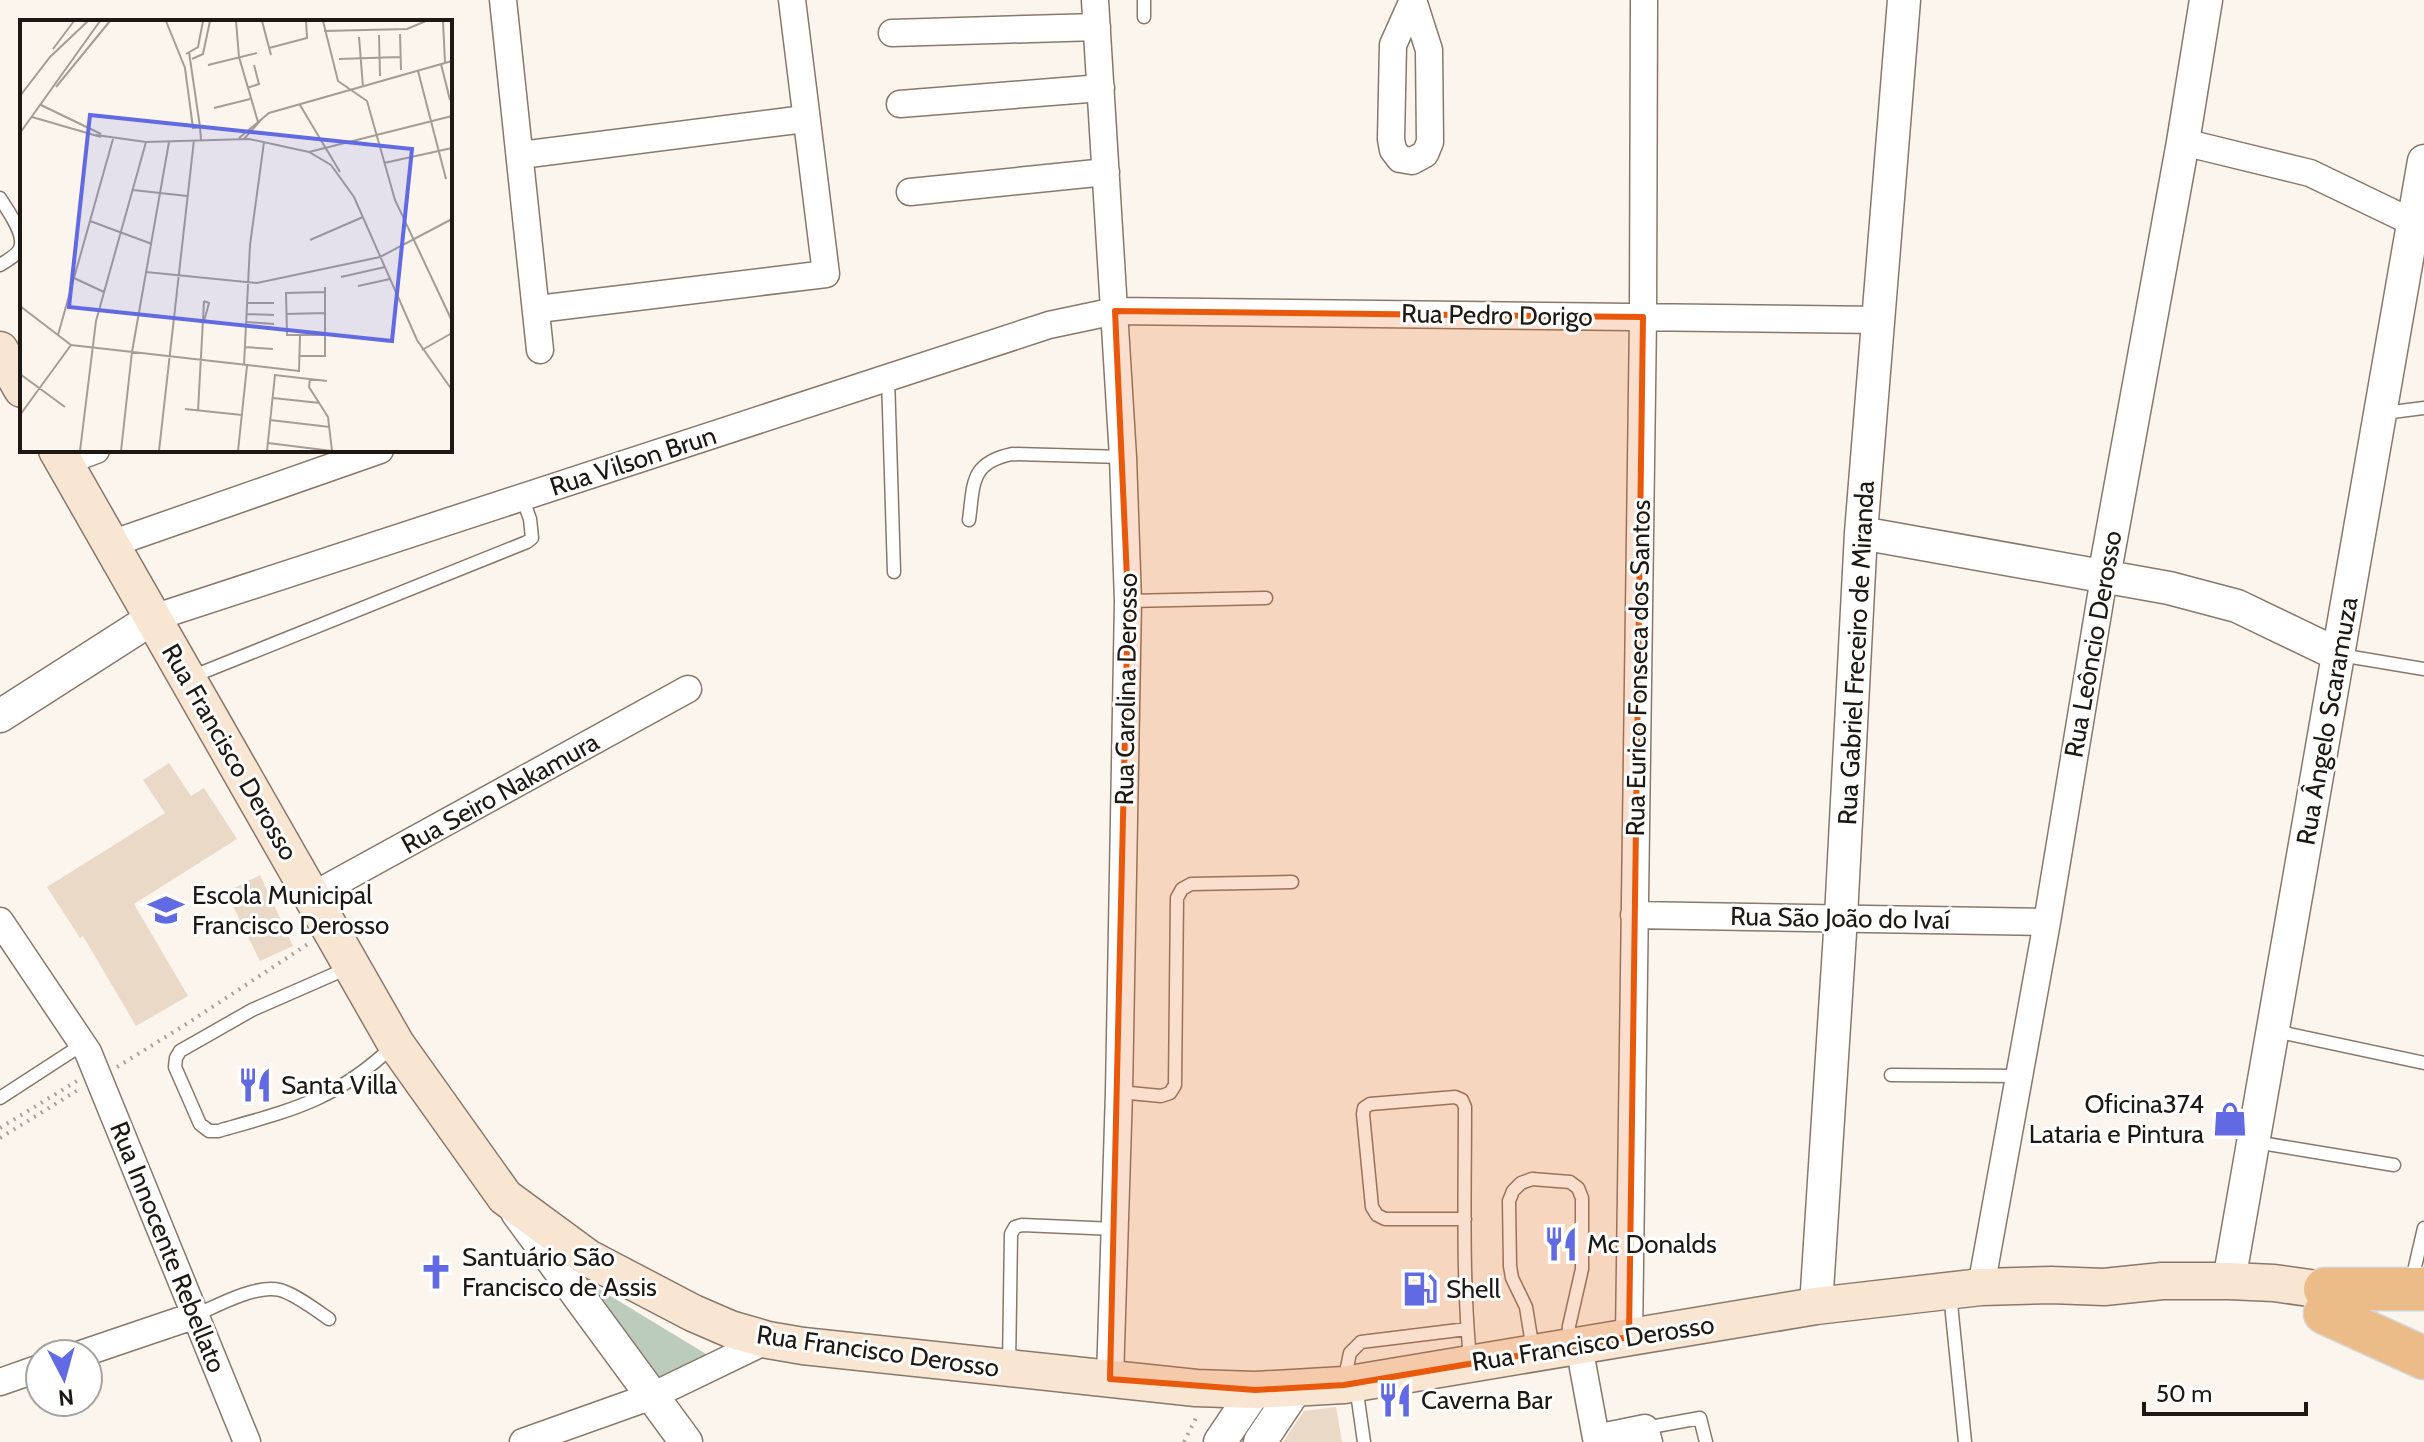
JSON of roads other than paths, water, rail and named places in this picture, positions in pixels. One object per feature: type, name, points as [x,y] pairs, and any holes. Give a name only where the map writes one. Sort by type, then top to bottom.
[{"type":"highway","points":[[2325,1301],[2420,1295]]},
{"type":"highway","points":[[2325,1301],[2424,1358]]},
{"type":"main road","points":[[0,350],[20,385]]},
{"type":"main road","name":"Rua Francisco Derosso","points":[[72,454],[111,544],[396,1044],[505,1197],[588,1258],[730,1329],[803,1346],[1196,1388],[1255,1390],[1350,1384],[1469,1346],[1560,1349],[1816,1306],[1966,1289],[2051,1285],[2104,1287],[2163,1296],[2273,1304],[2325,1301]]},
{"type":"main road","name":"Rua Francisco Derosso","points":[[2104,1287],[2162,1281],[2274,1283],[2424,1335]]},
{"type":"street","points":[[503,0],[540,350]]},
{"type":"street","points":[[538,309],[826,274],[792,0]]},
{"type":"street","name":"Rua Carolina Derosso","points":[[1095,0],[1115,311],[1128,601],[1110,1379]]},
{"type":"street","points":[[1413,0],[1429,50],[1430,142],[1425,154],[1412,161],[1400,159],[1393,150],[1391,139],[1393,45],[1413,0]]},
{"type":"street","name":"Rua Eurico Fonseca dos Santos","points":[[1629,1337],[1643,317],[1644,0]]},
{"type":"street","name":"Rua Gabriel Freceiro de Miranda","points":[[1816,1306],[1861,533],[1904,0]]},
{"type":"street","name":"Rua Leôncio Derosso","points":[[1966,1289],[2019,1076],[2206,0]]},
{"type":"street","points":[[892,33],[1097,27]]},
{"type":"street","points":[[900,104],[1101,88]]},
{"type":"street","points":[[521,155],[805,119]]},
{"type":"street","points":[[2183,142],[2310,173],[2414,223]]},
{"type":"street","name":"Rua Ângelo Scaramuza","points":[[2229,1281],[2424,161]]},
{"type":"street","points":[[910,192],[1106,172]]},
{"type":"street","name":"Rua Pedro Dorigo","points":[[1115,311],[1880,320]]},
{"type":"street","name":"Rua Vilson Brun","points":[[153,618],[1049,325],[1115,311]]},
{"type":"street","points":[[111,544],[374,452]]},
{"type":"street","points":[[1861,533],[2169,588],[2237,606],[2339,655]]},
{"type":"street","points":[[0,716],[153,618]]},
{"type":"street","name":"Rua Seiro Nakamura","points":[[312,896],[688,689]]},
{"type":"street","name":"Rua São João do Ivaí","points":[[1634,915],[2047,922]]},
{"type":"street","name":"Rua Innocente Rebellato","points":[[0,921],[86,1048],[247,1442]]},
{"type":"street","points":[[505,1197],[686,1442]]},
{"type":"street","points":[[104,1346],[196,1315]]},
{"type":"street","points":[[523,1442],[652,1396],[768,1340]]},
{"type":"street","points":[[1560,1349],[1596,1440],[1647,1435]]},
{"type":"street","points":[[0,1382],[24,1374]]},
{"type":"street","points":[[1260,1442],[1296,1388]]},
{"type":"street","points":[[1220,1442],[1255,1390]]},
{"type":"lane","points":[[1144,0],[1144,17]]},
{"type":"lane","points":[[0,198],[20,235]]},
{"type":"lane","points":[[0,265],[20,249]]},
{"type":"lane","points":[[888,377],[894,572]]},
{"type":"lane","points":[[2381,413],[2424,408]]},
{"type":"lane","points":[[969,520],[974,478],[980,468],[998,457],[1012,454],[1123,457]]},
{"type":"lane","points":[[188,679],[527,542],[532,538],[533,531],[522,497]]},
{"type":"lane","points":[[1128,601],[1266,598]]},
{"type":"lane","points":[[2339,655],[2424,669]]},
{"type":"lane","points":[[1119,1092],[1161,1096],[1170,1093],[1175,1085],[1177,898],[1182,889],[1191,884],[1292,882]]},
{"type":"lane","points":[[352,966],[252,1010],[180,1051],[175,1067],[200,1124],[209,1131],[218,1131],[298,1108],[329,1094],[367,1070],[396,1044]]},
{"type":"lane","points":[[2271,1031],[2424,1063]]},
{"type":"lane","points":[[0,1098],[86,1048]]},
{"type":"lane","points":[[1891,1075],[2019,1076]]},
{"type":"lane","points":[[1465,1219],[1385,1219],[1377,1215],[1372,1207],[1364,1108],[1370,1104],[1455,1097],[1462,1100],[1465,1107],[1469,1346]]},
{"type":"lane","points":[[2252,1142],[2394,1165]]},
{"type":"lane","points":[[1532,1179],[1570,1182],[1578,1188],[1582,1198],[1582,1269],[1569,1326],[1560,1349],[1526,1307],[1512,1278],[1510,1266],[1509,1201],[1521,1183],[1532,1179]]},
{"type":"lane","points":[[1009,1369],[1011,1234],[1015,1227],[1115,1229]]},
{"type":"lane","points":[[2420,1295],[2424,1228]]},
{"type":"lane","points":[[196,1315],[229,1300],[267,1289],[282,1290],[329,1319]]},
{"type":"lane","points":[[1965,1442],[1966,1289]]},
{"type":"lane","points":[[1350,1384],[1364,1442]]},
{"type":"lane","points":[[1647,1435],[1700,1418],[1706,1442]]},
{"type":"place","name":"Escola Municipal Francisco Derosso","points":[[166,910]]},
{"type":"place","name":"Santa Villa","points":[[255,1085]]},
{"type":"place","name":"Oficina374 Lataria e Pintura","points":[[2230,1119]]},
{"type":"place","name":"Mc Donalds","points":[[1561,1244]]},
{"type":"place","name":"Santuário São Francisco de Assis","points":[[436,1272]]},
{"type":"place","name":"Shell","points":[[1420,1289]]},
{"type":"place","name":"Caverna Bar","points":[[1395,1400]]}]
